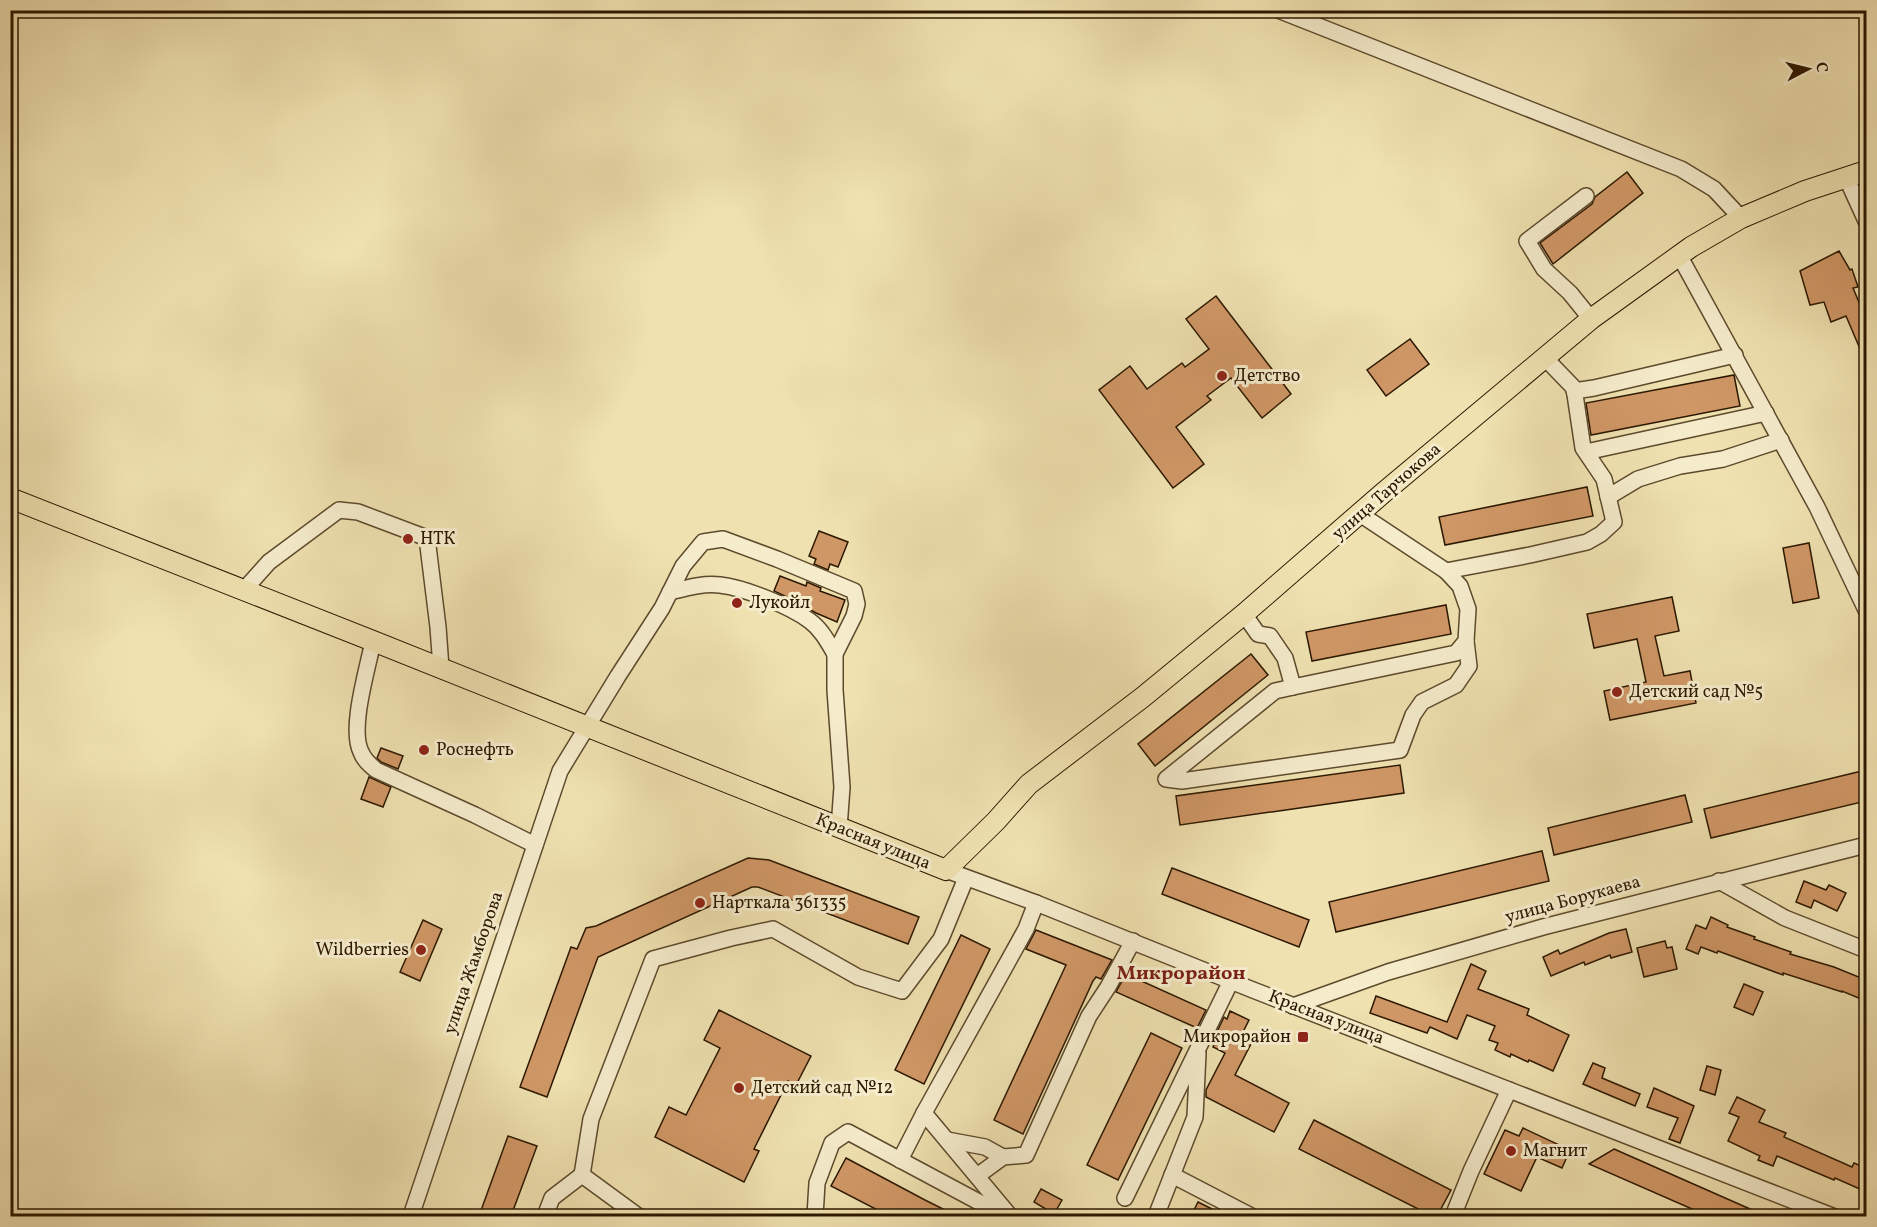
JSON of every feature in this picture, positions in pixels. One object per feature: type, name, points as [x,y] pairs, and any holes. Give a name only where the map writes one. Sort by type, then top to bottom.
[{"type":"main road","name":"улица Тарчокова","points":[[946,870],[996,821],[1029,784],[1143,697],[1244,614],[1591,320],[1679,255],[1741,218],[1805,191],[1866,171]]},
{"type":"main road","name":"Красная улица","points":[[10,498],[946,870]]},
{"type":"street","points":[[1278,10],[1681,169],[1714,189],[1741,218]]},
{"type":"street","points":[[1846,177],[1866,221]]},
{"type":"street","points":[[1586,196],[1527,241],[1544,269],[1570,293],[1591,320]]},
{"type":"street","points":[[1679,255],[1816,507],[1866,610]]},
{"type":"street","points":[[1574,391],[1735,355]]},
{"type":"street","points":[[1446,571],[1587,542],[1601,534],[1614,522],[1604,479],[1583,448],[1574,388],[1545,358]]},
{"type":"street","points":[[1586,452],[1766,413]]},
{"type":"street","points":[[1608,497],[1638,480],[1680,466],[1723,459],[1780,441]]},
{"type":"street","points":[[244,590],[269,562],[339,510],[358,513],[427,538],[441,668]]},
{"type":"street","points":[[1360,514],[1446,571],[1460,586],[1468,609],[1466,641],[1469,666],[1456,685],[1422,702],[1413,715],[1400,750],[1182,781],[1166,779],[1275,691],[1456,653],[1466,641]]},
{"type":"street","name":"улица Жамборова","points":[[411,1216],[560,771],[662,608],[683,566],[703,542],[723,539],[854,591],[856,604],[854,616],[835,654]]},
{"type":"street","points":[[670,592],[692,586],[719,585],[751,592],[810,621],[827,639],[835,654],[835,690],[842,787],[838,828]]},
{"type":"street","points":[[1244,614],[1258,634],[1270,636],[1286,658],[1293,687]]},
{"type":"street","points":[[373,641],[358,720],[360,751],[365,759],[376,770],[535,845]]},
{"type":"street","name":"улица Борукаева","points":[[1293,1006],[1388,972],[1544,927],[1866,845]]},
{"type":"street","name":"Красная улица","points":[[946,870],[1036,903],[1293,1006],[1832,1216]]},
{"type":"street","points":[[545,1216],[552,1198],[582,1175],[591,1119],[653,959],[773,928],[858,977],[902,991],[941,939],[966,878]]},
{"type":"street","points":[[1719,881],[1785,918],[1866,950]]},
{"type":"street","points":[[900,1160],[1026,929],[1036,903]]},
{"type":"street","points":[[977,1176],[1003,1157],[1026,1155],[1089,1016],[1108,987],[1132,941]]},
{"type":"street","points":[[1125,1198],[1231,981]]},
{"type":"street","points":[[1156,1216],[1195,1117],[1198,1049]]},
{"type":"street","points":[[1453,1216],[1509,1090]]},
{"type":"street","points":[[924,1113],[1010,1216]]},
{"type":"street","points":[[815,1216],[818,1183],[832,1143],[848,1132],[1005,1216]]},
{"type":"street","points":[[947,1140],[985,1147],[1003,1157]]},
{"type":"street","points":[[582,1175],[638,1216]]},
{"type":"street","points":[[1172,1175],[1251,1216]]},
{"type":"building","points":[[1627,172],[1643,193],[1553,264],[1540,243],[1592,204],[1595,197]]},
{"type":"building","points":[[1839,251],[1850,270],[1852,269],[1858,287],[1853,288],[1866,319],[1866,363],[1846,316],[1831,322],[1824,302],[1810,305],[1800,271]]},
{"type":"building","points":[[1216,296],[1291,394],[1262,418],[1231,378],[1207,396],[1211,400],[1176,427],[1204,464],[1173,488],[1099,390],[1130,366],[1147,389],[1182,363],[1185,367],[1209,349],[1186,319]]},
{"type":"building","points":[[1410,339],[1429,364],[1386,396],[1367,370]]},
{"type":"building","points":[[1734,375],[1740,406],[1591,435],[1586,403]]},
{"type":"building","points":[[1587,487],[1593,516],[1445,545],[1439,517]]},
{"type":"building","points":[[819,531],[848,542],[838,567],[830,564],[828,570],[814,564],[816,559],[809,556]]},
{"type":"building","points":[[1809,543],[1819,598],[1793,603],[1783,548]]},
{"type":"building","points":[[780,576],[806,586],[807,582],[821,588],[820,591],[845,600],[837,622],[774,591]]},
{"type":"building","points":[[1672,597],[1679,631],[1655,636],[1664,676],[1690,671],[1696,703],[1610,720],[1604,691],[1646,682],[1637,639],[1594,648],[1587,614]]},
{"type":"building","points":[[1446,605],[1451,634],[1312,661],[1306,632]]},
{"type":"building","points":[[1251,654],[1268,675],[1155,766],[1138,744]]},
{"type":"building","points":[[381,748],[403,756],[398,769],[377,758]]},
{"type":"building","points":[[1400,765],[1404,793],[1180,825],[1176,796]]},
{"type":"building","points":[[1866,770],[1866,801],[1711,838],[1704,809]]},
{"type":"building","points":[[369,777],[391,787],[383,807],[361,799]]},
{"type":"building","points":[[1685,795],[1692,822],[1554,855],[1548,828]]},
{"type":"building","points":[[1542,851],[1549,881],[1336,932],[1329,902]]},
{"type":"building","points":[[748,858],[769,860],[919,917],[908,944],[758,887],[752,887],[598,957],[547,1097],[520,1087],[571,947],[577,949],[586,928],[596,926]]},
{"type":"building","points":[[1172,868],[1309,920],[1299,947],[1162,894]]},
{"type":"building","points":[[1804,881],[1826,890],[1829,885],[1846,893],[1837,911],[1814,900],[1811,908],[1796,902]]},
{"type":"building","points":[[1711,917],[1728,925],[1727,927],[1791,952],[1790,954],[1834,967],[1866,980],[1866,1001],[1842,991],[1783,973],[1783,975],[1718,951],[1717,953],[1701,947],[1698,954],[1686,949],[1696,925],[1706,929]]},
{"type":"building","name":"Wildberries","points":[[423,920],[442,929],[420,981],[400,972]]},
{"type":"building","points":[[1626,929],[1632,952],[1611,958],[1610,955],[1585,965],[1584,962],[1551,976],[1543,957],[1558,950],[1560,954],[1609,933]]},
{"type":"building","points":[[1036,930],[1112,960],[1101,979],[1096,977],[1093,981],[1023,1134],[994,1120],[1066,965],[1026,949]]},
{"type":"building","points":[[961,935],[990,949],[924,1084],[895,1070]]},
{"type":"building","points":[[1665,941],[1667,948],[1672,947],[1677,969],[1644,977],[1637,948]]},
{"type":"building","points":[[1471,964],[1486,971],[1478,989],[1529,1009],[1527,1015],[1569,1035],[1553,1071],[1529,1060],[1528,1062],[1511,1054],[1510,1057],[1495,1050],[1498,1043],[1489,1040],[1495,1026],[1467,1015],[1457,1039],[1430,1027],[1427,1033],[1370,1013],[1376,996],[1447,1022]]},
{"type":"building","points":[[1126,974],[1206,1010],[1197,1028],[1116,992]]},
{"type":"building","points":[[1744,984],[1763,992],[1753,1015],[1734,1007]]},
{"type":"building","points":[[719,1010],[811,1056],[796,1085],[788,1081],[754,1149],[759,1151],[744,1182],[655,1137],[669,1107],[686,1115],[720,1048],[704,1040]]},
{"type":"building","points":[[1230,1011],[1249,1020],[1242,1034],[1253,1040],[1235,1075],[1289,1103],[1274,1132],[1206,1097],[1206,1090],[1225,1053],[1213,1047],[1218,1037],[1215,1036],[1224,1017],[1227,1019]]},
{"type":"building","points":[[1151,1033],[1182,1048],[1118,1180],[1087,1165]]},
{"type":"building","points":[[1593,1063],[1605,1068],[1602,1078],[1640,1094],[1635,1106],[1583,1084]]},
{"type":"building","points":[[1707,1066],[1721,1070],[1715,1095],[1700,1090]]},
{"type":"building","points":[[1654,1088],[1694,1106],[1680,1143],[1669,1139],[1678,1118],[1647,1107]]},
{"type":"building","points":[[1737,1097],[1765,1110],[1759,1122],[1786,1133],[1784,1137],[1852,1167],[1854,1163],[1866,1168],[1866,1180],[1862,1190],[1777,1156],[1773,1166],[1758,1160],[1760,1156],[1728,1141],[1739,1117],[1729,1113]]},
{"type":"building","points":[[1314,1120],[1451,1190],[1437,1216],[1432,1216],[1299,1149]]},
{"type":"building","points":[[1523,1128],[1570,1150],[1562,1168],[1537,1157],[1521,1191],[1484,1174],[1505,1130],[1519,1136]]},
{"type":"building","points":[[508,1136],[537,1146],[511,1216],[479,1216]]},
{"type":"building","points":[[1614,1149],[1766,1216],[1708,1216],[1589,1164]]},
{"type":"building","points":[[846,1158],[957,1216],[889,1216],[831,1186]]},
{"type":"building","points":[[1041,1189],[1062,1200],[1054,1214],[1034,1202]]},
{"type":"building","points":[[1198,1202],[1226,1216],[1191,1216]]},
{"type":"place","name":"Детство","points":[[1222,376]]},
{"type":"place","name":"НТК","points":[[408,539]]},
{"type":"place","name":"Лукойл","points":[[737,603]]},
{"type":"place","name":"Детский сад №5","points":[[1617,692]]},
{"type":"place","name":"Роснефть","points":[[424,750]]},
{"type":"place","name":"Нарткала 361335","points":[[700,903]]},
{"type":"place","name":"Wildberries","points":[[421,950]]},
{"type":"place","name":"Микрорайон","points":[[1303,1037]]},
{"type":"place","name":"Детский сад №12","points":[[739,1088]]},
{"type":"place","name":"Магнит","points":[[1511,1151]]},
{"type":"district","name":"Микрорайон","points":[[1181,974]]}]
